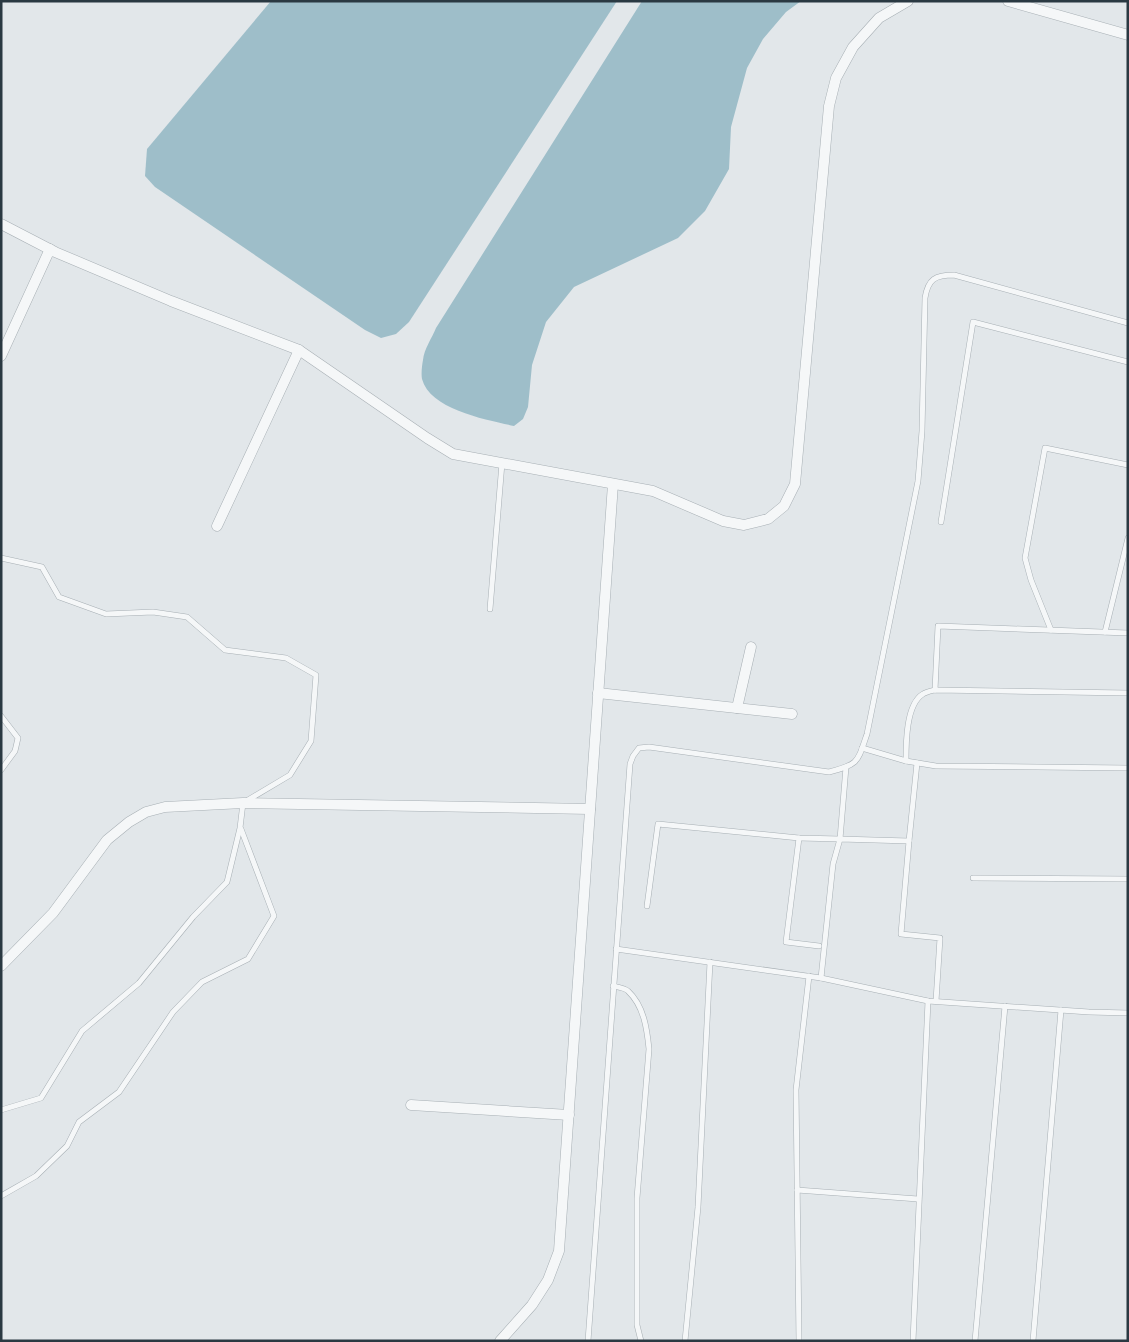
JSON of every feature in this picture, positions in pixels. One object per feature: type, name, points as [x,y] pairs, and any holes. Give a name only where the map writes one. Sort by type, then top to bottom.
[{"type":"street","points":[[1,224],[50,250],[299,350],[453,454],[653,491],[723,521],[744,525],[768,519],[784,506],[795,484],[829,106],[836,78],[853,47],[880,18],[908,1]]},
{"type":"street","points":[[1008,1],[1128,35]]},
{"type":"street","points":[[1,356],[50,250]]},
{"type":"street","points":[[217,526],[299,350]]},
{"type":"street","points":[[500,1341],[532,1305],[548,1280],[559,1251],[613,484]]},
{"type":"street","points":[[736,708],[751,647]]},
{"type":"street","points":[[598,693],[792,714]]},
{"type":"street","points":[[1,966],[53,913],[106,840],[129,822],[146,812],[165,807],[243,804],[590,809]]},
{"type":"street","points":[[411,1105],[568,1116]]},
{"type":"lane","points":[[588,1341],[630,764],[633,756],[639,748],[649,747],[829,772],[851,766],[859,756],[867,734],[918,481],[922,431],[925,298],[929,284],[934,278],[940,275],[954,275],[1128,323]]},
{"type":"lane","points":[[941,522],[972,322],[1128,362]]},
{"type":"lane","points":[[1051,630],[1031,580],[1025,558],[1045,448],[1128,465]]},
{"type":"lane","points":[[490,609],[502,463]]},
{"type":"lane","points":[[1105,632],[1128,538]]},
{"type":"lane","points":[[1,558],[42,567],[59,597],[106,614],[153,612],[187,618],[225,650],[286,658],[316,675],[311,741],[290,775],[243,804],[240,828],[227,882],[193,917],[139,983],[82,1031],[41,1098],[1,1110]]},
{"type":"lane","points":[[935,690],[938,626],[1128,633]]},
{"type":"lane","points":[[906,761],[907,730],[913,707],[922,694],[935,690],[1128,693]]},
{"type":"lane","points":[[1,716],[18,738],[15,751],[1,770]]},
{"type":"lane","points":[[862,748],[906,761],[936,766],[1128,768]]},
{"type":"lane","points":[[917,763],[901,934],[940,938],[936,1001]]},
{"type":"lane","points":[[822,978],[833,864],[840,839],[846,767]]},
{"type":"lane","points":[[647,906],[658,824],[799,838],[909,841]]},
{"type":"lane","points":[[1,1196],[36,1176],[67,1146],[79,1122],[120,1092],[173,1012],[202,982],[248,959],[274,916],[240,828]]},
{"type":"lane","points":[[799,838],[786,942],[819,946]]},
{"type":"lane","points":[[973,878],[1128,879]]},
{"type":"lane","points":[[616,949],[822,978],[928,1001],[1128,1013]]},
{"type":"lane","points":[[684,1341],[698,1207],[710,962]]},
{"type":"lane","points":[[800,1341],[796,1090],[809,976]]},
{"type":"lane","points":[[614,986],[627,990],[642,1012],[647,1030],[649,1049],[637,1198],[637,1325],[641,1341]]},
{"type":"lane","points":[[913,1341],[928,1001]]},
{"type":"lane","points":[[975,1341],[1005,1006]]},
{"type":"lane","points":[[1033,1341],[1061,1010]]},
{"type":"lane","points":[[797,1190],[918,1199]]},
{"type":"water","points":[[271,1],[617,1],[409,322],[396,334],[381,338],[365,330],[155,187],[145,176],[147,149]]},
{"type":"water","points":[[642,1],[801,1],[786,12],[763,39],[747,68],[731,127],[729,169],[705,211],[678,238],[574,287],[546,322],[532,365],[528,407],[523,419],[514,426],[461,412],[436,399],[427,390],[422,379],[422,370],[428,344],[436,328]]}]
